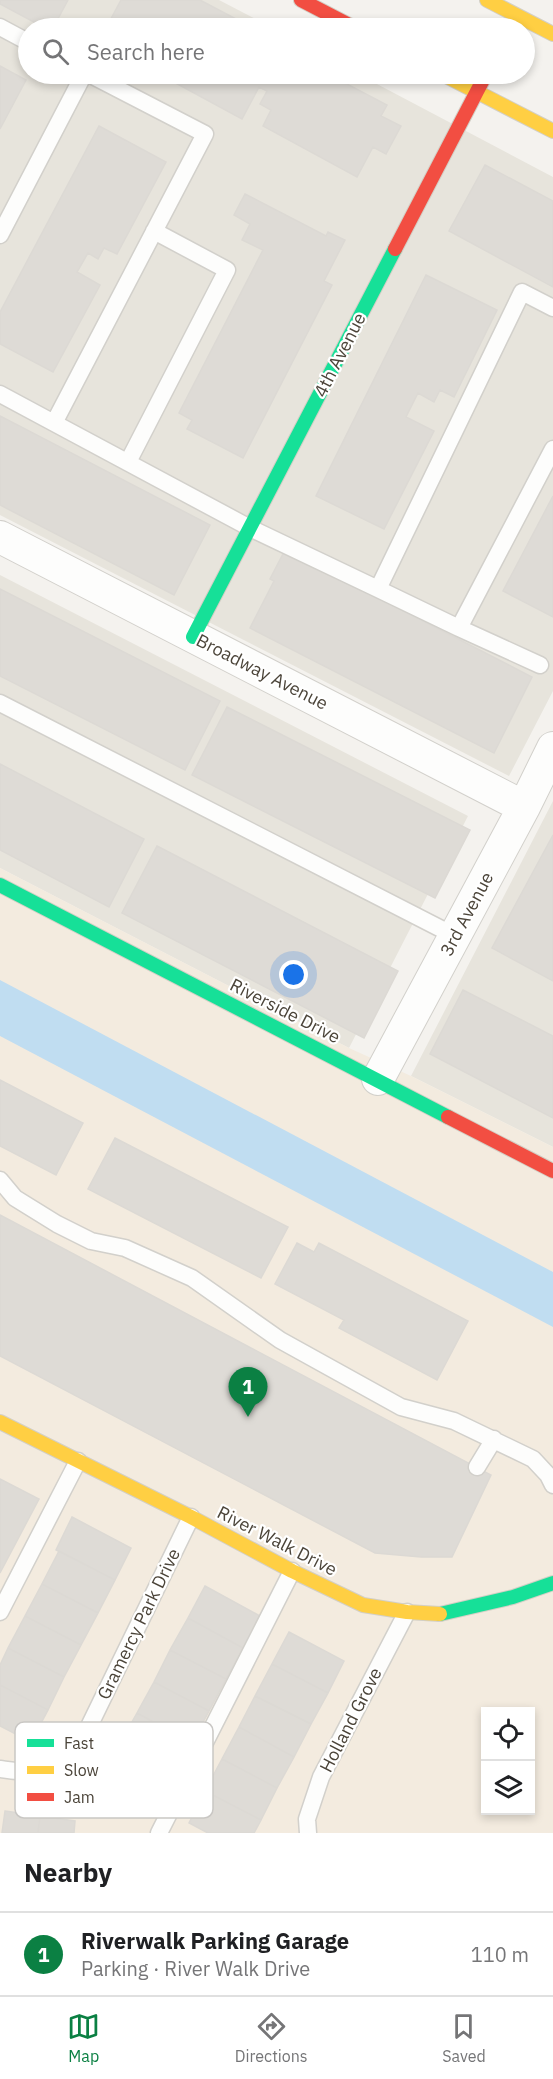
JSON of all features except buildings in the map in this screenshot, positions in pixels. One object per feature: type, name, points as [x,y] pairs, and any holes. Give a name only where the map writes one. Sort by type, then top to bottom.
[{"type":"street","points":[[301,0],[336,18]]},
{"type":"street","points":[[487,0],[516,14]]},
{"type":"street","points":[[535,24],[553,34]]},
{"type":"street","points":[[461,84],[553,131]]},
{"type":"street","name":"4th Avenue","points":[[193,637],[481,84]]},
{"type":"street","name":"Broadway Avenue","points":[[0,537],[524,807]]},
{"type":"street","name":"3rd Avenue","points":[[378,1079],[524,807],[553,748]]},
{"type":"street","name":"Riverside Drive","points":[[0,885],[553,1171]]},
{"type":"street","name":"River Walk Drive","points":[[0,1422],[363,1605],[407,1612],[443,1614],[513,1597],[553,1583]]},
{"type":"lane","points":[[0,27],[18,37]]},
{"type":"lane","points":[[0,236],[79,84]]},
{"type":"lane","points":[[54,423],[205,134],[108,84]]},
{"type":"lane","points":[[128,462],[227,270],[154,231]]},
{"type":"lane","points":[[378,589],[522,292],[553,308]]},
{"type":"lane","points":[[0,394],[250,528],[540,665]]},
{"type":"lane","points":[[459,628],[553,449]]},
{"type":"lane","points":[[0,703],[455,936]]},
{"type":"lane","points":[[0,1180],[15,1198],[57,1224],[91,1241],[125,1248],[192,1278],[280,1340],[401,1407],[454,1421],[532,1459],[548,1475],[553,1485]]},
{"type":"lane","points":[[477,1467],[494,1439]]},
{"type":"lane","points":[[0,1612],[78,1461]]},
{"type":"lane","name":"Gramercy Park Drive","points":[[91,1722],[191,1517]]},
{"type":"lane","points":[[213,1727],[292,1571]]},
{"type":"lane","name":"Holland Grove","points":[[308,1833],[307,1819],[321,1777],[407,1612]]},
{"type":"lane","name":"Gramercy Park Drive","points":[[0,1768],[15,1771]]},
{"type":"lane","points":[[159,1833],[167,1818]]},
{"type":"shaded area","points":[[0,0],[219,0],[254,18],[18,18],[18,84],[377,84],[553,177],[553,691],[509,776],[0,515]]},
{"type":"shaded area","points":[[0,575],[468,816],[349,1048],[0,868]]},
{"type":"shaded area","points":[[553,801],[553,1147],[411,1076]]},
{"type":"shaded area","points":[[0,868],[349,1048],[411,1076],[553,1147],[553,1833],[0,1833]]},
{"type":"water","points":[[0,980],[553,1272],[553,1327],[0,1036]]},
{"type":"traffic: fast","points":[[193,637],[395,249]]},
{"type":"traffic: fast","points":[[0,885],[448,1117]]},
{"type":"traffic: fast","points":[[440,1614],[513,1597],[553,1583]]},
{"type":"traffic: slow","points":[[487,0],[522,18]]},
{"type":"traffic: slow","points":[[535,25],[553,34]]},
{"type":"traffic: slow","points":[[461,84],[553,131]]},
{"type":"traffic: slow","points":[[0,1422],[363,1605],[407,1612],[440,1614]]},
{"type":"traffic: jam","points":[[301,0],[336,18]]},
{"type":"traffic: jam","points":[[395,249],[481,84]]},
{"type":"traffic: jam","points":[[448,1117],[553,1171]]},
{"type":"place","name":"Riverwalk Parking Garage","points":[[248,1417]]}]
